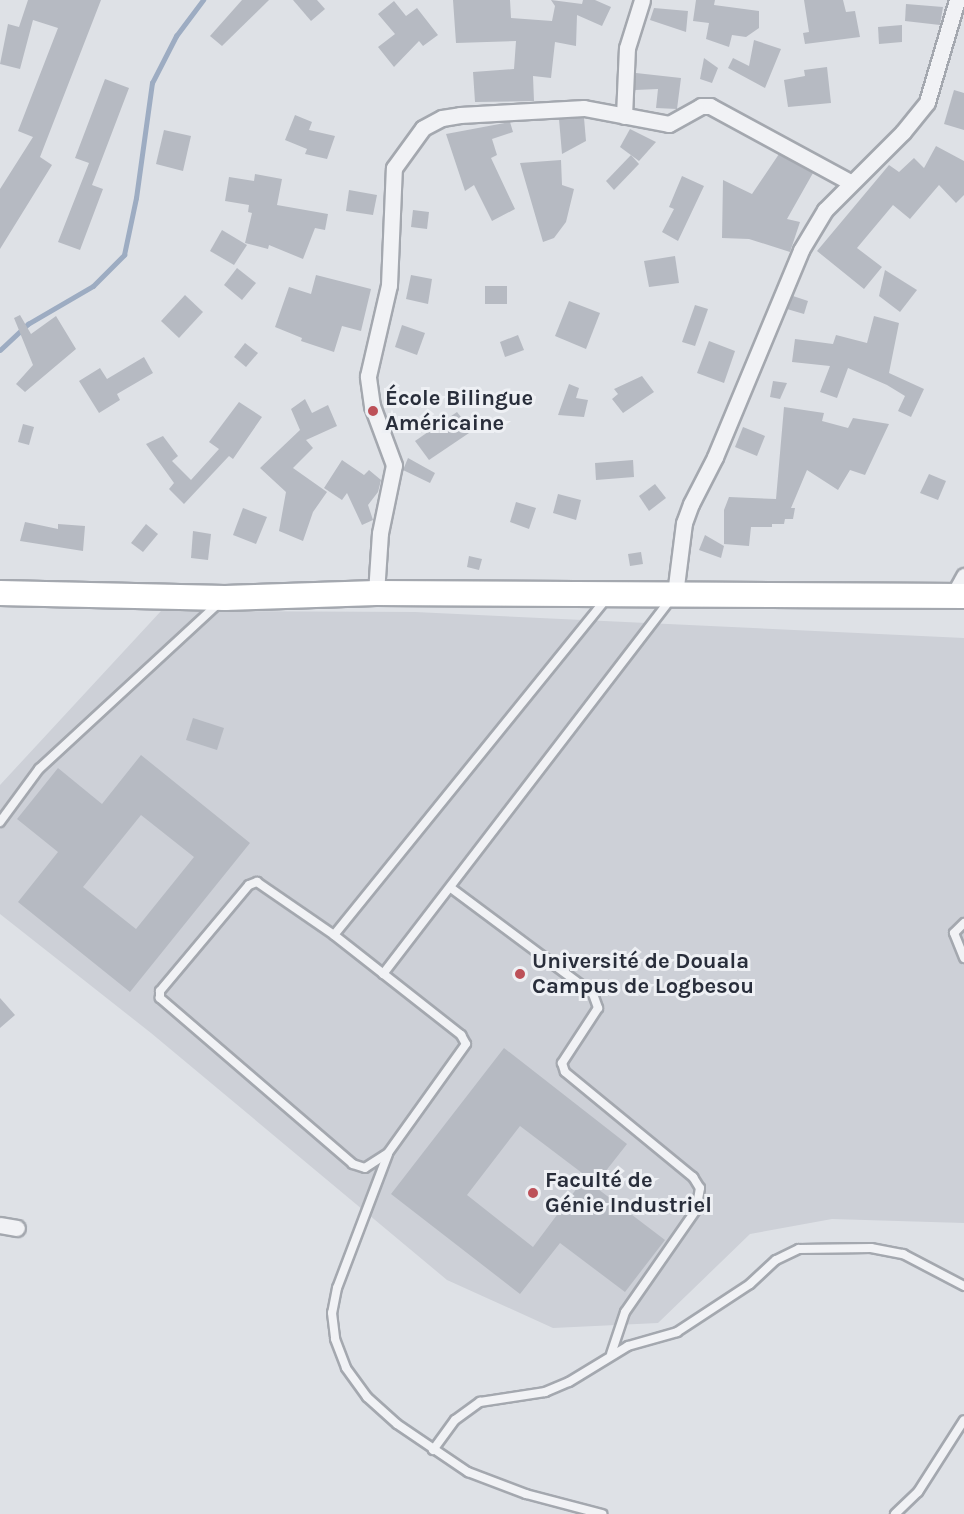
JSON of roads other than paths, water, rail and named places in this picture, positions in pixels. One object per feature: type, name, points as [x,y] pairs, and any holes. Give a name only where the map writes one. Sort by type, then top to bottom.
[{"type":"main road","points":[[0,593],[225,598],[376,593],[609,595],[960,589]]},
{"type":"street","points":[[624,116],[627,48],[642,0]]},
{"type":"street","points":[[675,594],[683,531],[691,504],[743,393],[801,250],[825,210],[850,182],[896,140],[927,102],[957,0]]},
{"type":"street","points":[[376,593],[380,533],[394,465],[372,406],[368,376],[389,285],[390,196],[401,154],[423,128],[442,118],[460,115],[584,108],[669,124],[701,106],[710,106],[850,182]]},
{"type":"street","points":[[0,1225],[17,1228]]},
{"type":"lane","points":[[383,974],[675,594]]},
{"type":"lane","points":[[334,935],[609,595]]},
{"type":"lane","points":[[0,822],[39,769],[225,598]]},
{"type":"lane","points":[[388,1153],[365,1168],[353,1164],[160,998],[160,991],[249,885],[257,882],[334,935],[461,1035],[465,1044],[388,1153],[336,1288],[332,1313],[335,1339],[346,1368],[367,1397],[433,1450],[502,1486],[602,1514]]},
{"type":"lane","points":[[451,888],[593,994],[598,1008],[562,1063],[565,1072],[693,1177],[700,1188],[696,1210],[625,1312],[611,1354]]},
{"type":"lane","points":[[964,923],[954,933],[964,958]]},
{"type":"lane","points":[[433,1450],[455,1420],[480,1402],[545,1392],[569,1382],[611,1354],[677,1332],[750,1284],[776,1260],[799,1249],[871,1248],[903,1254],[964,1286]]},
{"type":"lane","points":[[895,1514],[918,1492],[964,1420]]},
{"type":"waterway","points":[[0,350],[28,324],[93,286],[124,255],[136,198],[152,83],[176,36],[203,0]]},
{"type":"place","name":"École Bilingue Américaine","points":[[373,411]]},
{"type":"place","name":"Université de Douala Campus de Logbesou","points":[[520,974]]},
{"type":"place","name":"Faculté de Génie Industriel","points":[[533,1193]]}]
